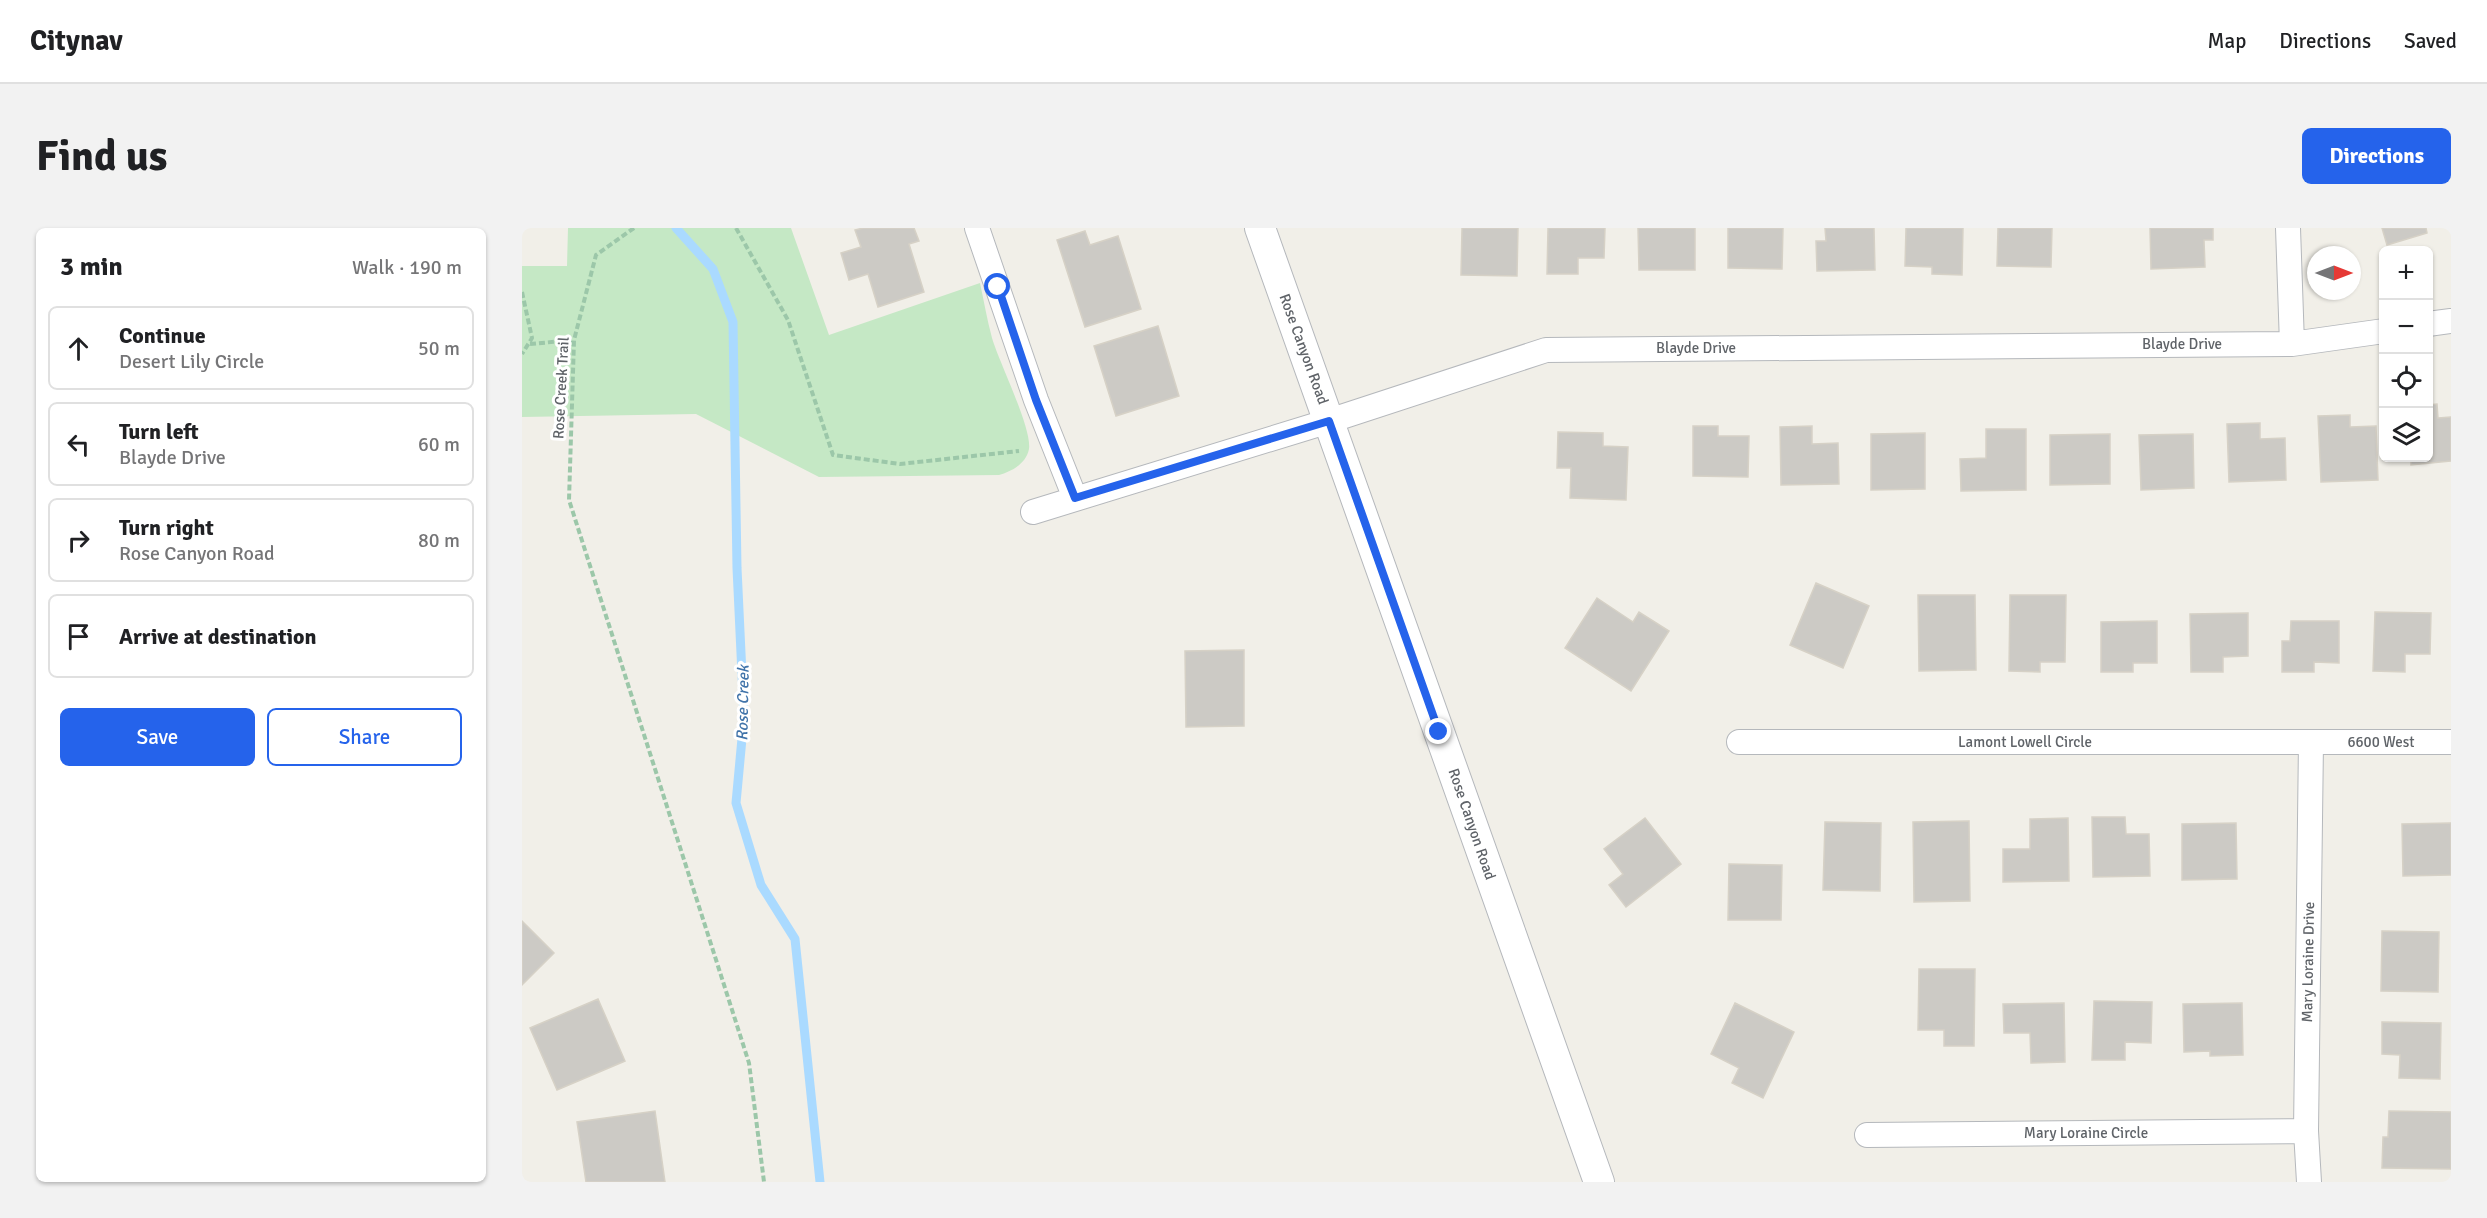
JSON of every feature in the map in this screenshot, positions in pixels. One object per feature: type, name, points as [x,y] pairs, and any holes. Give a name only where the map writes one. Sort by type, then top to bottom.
[{"type":"street","points":[[977,228],[1036,400],[1075,498]]},
{"type":"street","name":"Rose Canyon Road","points":[[1260,228],[1599,1182]]},
{"type":"street","points":[[2288,228],[2292,344]]},
{"type":"street","points":[[2433,323],[2451,321]]},
{"type":"street","name":"Blayde Drive","points":[[1033,512],[1329,421],[1546,350],[2292,344],[2379,332]]},
{"type":"street","name":"Lamont Lowell Circle","points":[[1739,742],[2311,742]]},
{"type":"street","name":"6600 West","points":[[2311,742],[2451,742]]},
{"type":"street","name":"Mary Loraine Drive","points":[[2308,1182],[2306,1131],[2311,742]]},
{"type":"street","name":"Mary Loraine Circle","points":[[1867,1135],[2306,1131]]},
{"type":"path","name":"Rose Creek Trail","points":[[634,228],[596,255],[574,340],[569,500],[749,1063],[764,1182]]},
{"type":"path","points":[[736,228],[788,320],[833,455],[900,464],[1019,451]]},
{"type":"path","points":[[522,292],[532,328],[530,344],[522,354]]},
{"type":"path","points":[[530,344],[574,340]]},
{"type":"green space","points":[[568,228],[791,228],[829,335],[980,283],[992,338],[1029,439],[1029,449],[1025,459],[1018,466],[999,475],[819,477],[696,414],[522,417],[522,266],[567,266]]},
{"type":"building","points":[[914,228],[919,241],[909,244],[924,292],[878,307],[868,274],[849,280],[841,253],[861,247],[855,230]]},
{"type":"building","points":[[1462,228],[1518,228],[1517,276],[1461,275]]},
{"type":"building","points":[[1548,228],[1605,228],[1604,258],[1578,258],[1578,274],[1547,274]]},
{"type":"building","points":[[1638,228],[1695,228],[1695,270],[1639,270]]},
{"type":"building","points":[[1728,228],[1783,228],[1782,269],[1728,268]]},
{"type":"building","points":[[1825,228],[1874,228],[1875,270],[1817,271],[1816,241],[1826,241]]},
{"type":"building","points":[[1906,228],[1963,228],[1962,275],[1932,274],[1932,267],[1905,266]]},
{"type":"building","points":[[1998,228],[2052,228],[2051,267],[1997,266]]},
{"type":"building","points":[[2150,228],[2213,228],[2213,240],[2204,240],[2205,267],[2151,269]]},
{"type":"building","points":[[2382,228],[2426,228],[2427,233],[2387,245]]},
{"type":"building","points":[[1085,231],[1090,245],[1118,236],[1141,309],[1085,327],[1057,240]]},
{"type":"building","points":[[1158,326],[1179,396],[1116,416],[1094,346]]},
{"type":"building","points":[[2433,404],[2437,404],[2438,418],[2451,417],[2451,461],[2411,465],[2411,462],[2433,462]]},
{"type":"building","points":[[2350,415],[2350,427],[2376,426],[2378,480],[2321,482],[2318,416]]},
{"type":"building","points":[[2260,423],[2260,439],[2285,438],[2286,480],[2229,482],[2227,424]]},
{"type":"building","points":[[1693,426],[1718,426],[1718,436],[1749,436],[1748,477],[1693,476]]},
{"type":"building","points":[[1812,426],[1812,444],[1838,443],[1839,484],[1781,485],[1780,427]]},
{"type":"building","points":[[1986,429],[2026,429],[2026,490],[1961,491],[1960,459],[1986,458]]},
{"type":"building","points":[[1558,432],[1603,433],[1603,446],[1628,447],[1626,500],[1570,498],[1571,468],[1557,468]]},
{"type":"building","points":[[1925,433],[1925,489],[1871,490],[1871,434]]},
{"type":"building","points":[[2110,434],[2110,484],[2050,485],[2050,435]]},
{"type":"building","points":[[2193,434],[2194,488],[2141,490],[2139,435]]},
{"type":"building","points":[[1816,583],[1869,606],[1843,668],[1790,645]]},
{"type":"building","points":[[1918,595],[1975,595],[1976,670],[1919,671]]},
{"type":"building","points":[[2010,595],[2066,595],[2065,662],[2040,662],[2040,672],[2009,671]]},
{"type":"building","points":[[1597,598],[1633,622],[1639,612],[1669,631],[1631,691],[1565,648]]},
{"type":"building","points":[[2375,612],[2431,613],[2430,654],[2405,654],[2405,672],[2373,671]]},
{"type":"building","points":[[2248,613],[2248,656],[2223,657],[2223,672],[2191,672],[2190,614]]},
{"type":"building","points":[[2157,621],[2157,663],[2133,663],[2133,672],[2101,672],[2101,622]]},
{"type":"building","points":[[2291,621],[2339,621],[2339,663],[2314,662],[2314,672],[2282,672],[2282,641],[2290,641]]},
{"type":"building","points":[[1244,650],[1244,726],[1186,727],[1185,651]]},
{"type":"building","points":[[2092,817],[2125,817],[2126,834],[2149,834],[2150,876],[2093,877]]},
{"type":"building","points":[[1645,818],[1681,864],[1626,907],[1609,885],[1623,874],[1604,849]]},
{"type":"building","points":[[2068,818],[2069,881],[2003,882],[2003,849],[2030,849],[2030,819]]},
{"type":"building","points":[[1969,821],[1970,901],[1914,902],[1913,822]]},
{"type":"building","points":[[1825,822],[1881,823],[1880,891],[1823,890]]},
{"type":"building","points":[[2236,823],[2237,879],[2182,880],[2182,824]]},
{"type":"building","points":[[2451,823],[2451,875],[2403,876],[2402,824]]},
{"type":"building","points":[[1729,864],[1782,865],[1781,920],[1728,920]]},
{"type":"building","points":[[522,921],[554,953],[522,985]]},
{"type":"building","points":[[2382,931],[2439,932],[2438,992],[2381,991]]},
{"type":"building","points":[[1919,969],[1975,969],[1974,1046],[1944,1046],[1944,1030],[1918,1030]]},
{"type":"building","points":[[598,999],[625,1061],[557,1090],[530,1028]]},
{"type":"building","points":[[2094,1001],[2152,1002],[2151,1043],[2125,1042],[2125,1060],[2092,1060]]},
{"type":"building","points":[[1735,1003],[1794,1032],[1763,1098],[1732,1083],[1739,1068],[1711,1054]]},
{"type":"building","points":[[2064,1003],[2065,1062],[2031,1063],[2030,1033],[2004,1033],[2003,1004]]},
{"type":"building","points":[[2242,1003],[2243,1055],[2210,1056],[2210,1051],[2184,1052],[2183,1004]]},
{"type":"building","points":[[2382,1022],[2441,1023],[2440,1079],[2399,1078],[2400,1055],[2382,1054]]},
{"type":"building","points":[[655,1111],[665,1182],[586,1182],[577,1122]]},
{"type":"building","points":[[2389,1111],[2451,1112],[2451,1169],[2382,1168],[2383,1137],[2388,1137]]},
{"type":"waterway","name":"Rose Creek","points":[[676,228],[713,269],[733,322],[737,568],[744,717],[736,803],[761,885],[795,939],[820,1182]]},
{"type":"route","points":[[998,287],[1036,400],[1075,498],[1329,421],[1439,732]]}]
